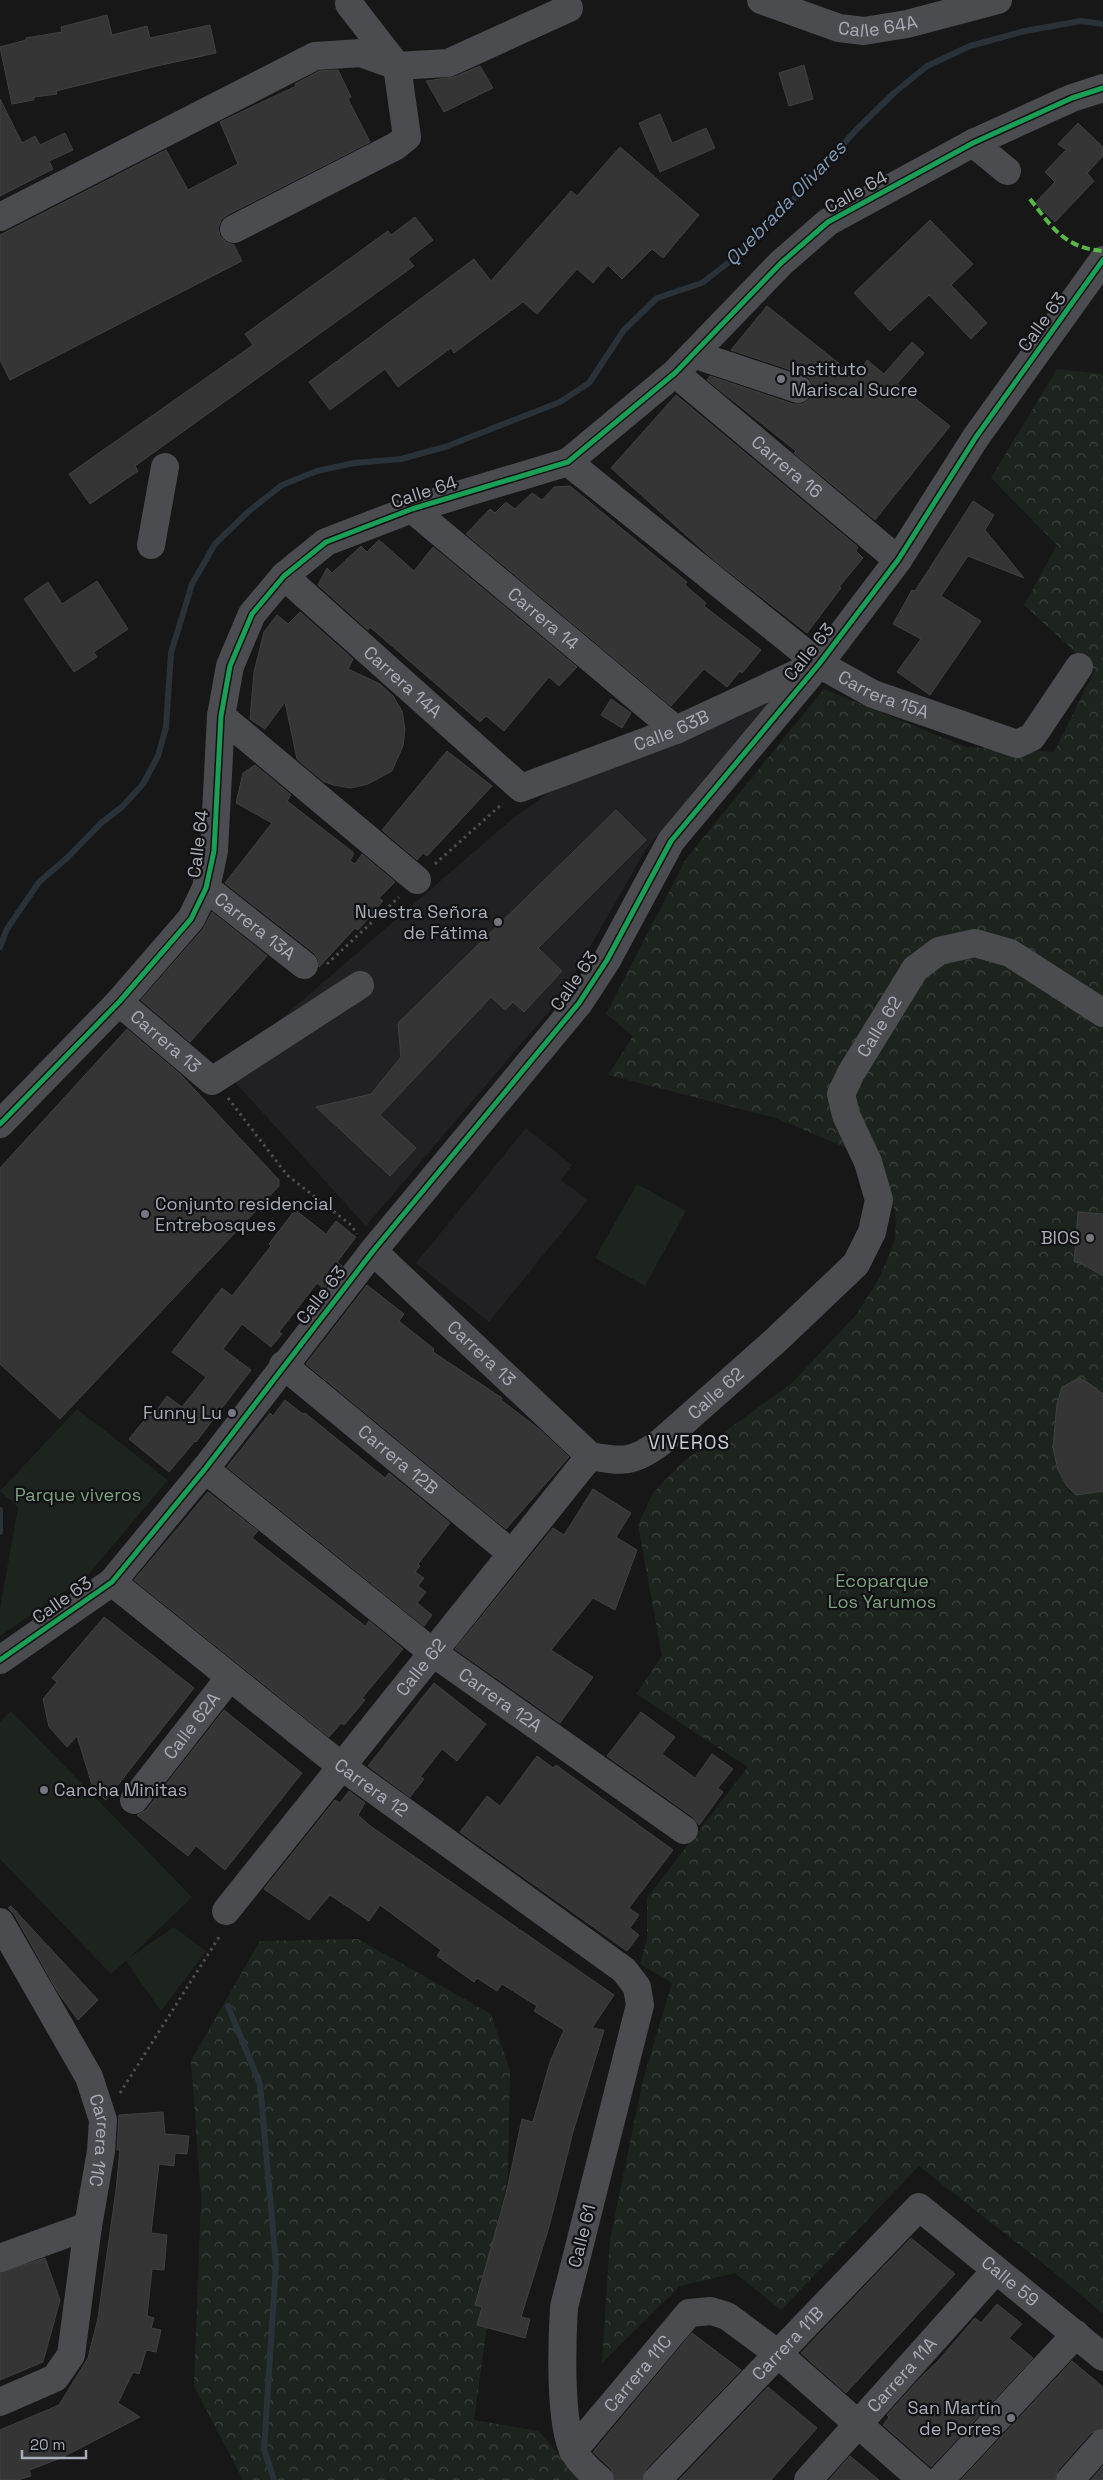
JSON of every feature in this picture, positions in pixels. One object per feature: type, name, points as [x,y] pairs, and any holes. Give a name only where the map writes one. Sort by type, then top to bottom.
[{"type":"street","name":"Calle 64A","points":[[761,0],[839,28],[864,31],[907,24],[998,0]]},
{"type":"street","points":[[234,229],[396,146],[407,137],[397,66],[349,4]]},
{"type":"street","points":[[0,217],[315,56],[361,53],[397,66],[448,63],[569,8]]},
{"type":"street","name":"Calle 64","points":[[0,1124],[118,1002],[190,919],[206,888],[214,851],[222,716],[230,666],[252,614],[284,576],[326,542],[412,509],[568,462],[684,363],[781,264],[828,222],[973,143],[1072,98],[1103,88]]},
{"type":"street","points":[[973,143],[1007,171]]},
{"type":"street","name":"Calle 63","points":[[0,1660],[112,1582],[205,1469],[373,1251],[579,1003],[606,960],[671,841],[819,664],[898,560],[976,437],[1103,260]]},
{"type":"street","points":[[684,363],[798,389]]},
{"type":"street","name":"Carrera 16","points":[[684,363],[898,560]]},
{"type":"street","name":"Carrera 15A","points":[[568,462],[819,664],[873,694],[1017,744],[1032,737],[1079,667]]},
{"type":"street","points":[[151,544],[165,467]]},
{"type":"street","name":"Carrera 14","points":[[412,509],[676,730]]},
{"type":"street","name":"Carrera 14A","points":[[284,576],[521,788]]},
{"type":"street","name":"Calle 63B","points":[[521,788],[676,730],[819,664]]},
{"type":"street","points":[[222,716],[417,880]]},
{"type":"street","name":"Carrera 13A","points":[[206,888],[304,965]]},
{"type":"street","name":"Calle 62","points":[[226,1911],[590,1456],[617,1461],[642,1456],[649,1451],[775,1341],[856,1264],[872,1232],[878,1200],[868,1162],[846,1115],[841,1094],[851,1073],[915,969],[939,951],[975,943],[1010,953],[1103,1013]]},
{"type":"street","points":[[212,1081],[360,985]]},
{"type":"street","name":"Carrera 13","points":[[118,1002],[212,1081]]},
{"type":"street","name":"Carrera 13","points":[[373,1251],[590,1456]]},
{"type":"street","name":"Carrera 12B","points":[[284,1365],[511,1553]]},
{"type":"street","name":"Carrera 12A","points":[[205,1469],[432,1652],[684,1830]]},
{"type":"street","name":"Carrera 12","points":[[112,1582],[341,1766],[624,1970],[637,1987]]},
{"type":"street","name":"Calle 62A","points":[[134,1800],[230,1677]]},
{"type":"street","name":"Carrera 11C","points":[[0,1922],[89,2077],[103,2120],[101,2151],[88,2226],[71,2355],[55,2378],[0,2402]]},
{"type":"street","name":"Calle 61","points":[[600,2480],[581,2463],[573,2451],[567,2430],[561,2352],[564,2307],[640,2004],[637,1987]]},
{"type":"street","name":"Calle 59","points":[[918,2207],[1103,2357]]},
{"type":"street","name":"Carrera 11B","points":[[657,2480],[918,2207]]},
{"type":"street","points":[[0,2258],[88,2226]]},
{"type":"street","name":"Carrera 11A","points":[[808,2480],[996,2270]]},
{"type":"street","name":"Carrera 11C","points":[[573,2451],[689,2313],[711,2312],[727,2316],[777,2353]]},
{"type":"street","points":[[940,2480],[1076,2334]]},
{"type":"street","points":[[777,2353],[922,2480]]},
{"type":"street","points":[[1070,2480],[1103,2443]]},
{"type":"path","points":[[212,1081],[232,1103],[287,1175],[351,1225],[373,1251]]},
{"type":"path","points":[[103,2120],[233,1914],[226,1911]]},
{"type":"shaded area","name":"Nuestra Señora de Fátima","points":[[772,698],[646,849],[562,996],[366,1226],[223,1069],[512,819],[555,788]]},
{"type":"shaded area","points":[[526,1128],[572,1165],[561,1180],[588,1200],[489,1322],[416,1263]]},
{"type":"green space","name":"Ecoparque Los Yarumos","points":[[1057,369],[1103,374],[1103,2314],[1049,2268],[919,2166],[781,2310],[735,2273],[680,2286],[602,2363],[610,2239],[643,2080],[672,1983],[640,1964],[647,1939],[647,1898],[748,1767],[636,1694],[662,1656],[638,1525],[653,1493],[684,1461],[792,1383],[856,1315],[880,1277],[895,1239],[896,1216],[882,1163],[776,1118],[608,1075],[633,1036],[606,1014],[686,859],[824,689],[966,747],[1054,752],[1095,670],[1024,605],[1057,545],[991,478]]},
{"type":"green space","points":[[637,1184],[686,1211],[645,1286],[595,1258]]},
{"type":"green space","name":"Parque viveros","points":[[77,1409],[168,1480],[87,1576],[0,1636],[0,1609],[18,1507],[0,1491]]},
{"type":"green space","name":"Cancha Minitas","points":[[11,1711],[192,1897],[129,1958],[174,1927],[206,1951],[161,2011],[126,1961],[111,1974],[0,1859],[0,1722]]},
{"type":"green space","points":[[358,1939],[491,2014],[510,2071],[508,2174],[474,2420],[539,2431],[579,2480],[243,2480],[194,2386],[201,2198],[191,2061],[260,1941]]},
{"type":"building","points":[[107,15],[112,35],[147,26],[150,38],[210,25],[216,53],[56,91],[57,94],[34,97],[34,100],[12,104],[0,47],[26,40],[26,38],[62,32],[61,27]]},
{"type":"building","points":[[804,65],[813,99],[789,106],[779,73]]},
{"type":"building","points":[[480,66],[493,88],[444,112],[426,81],[454,77]]},
{"type":"building","points":[[338,70],[351,97],[348,99],[370,142],[227,215],[221,220],[218,228],[220,236],[226,242],[234,245],[242,261],[10,380],[0,360],[0,235],[166,150],[188,190],[238,164],[220,122],[296,86],[295,84],[319,71]]},
{"type":"building","points":[[0,99],[22,143],[35,136],[40,145],[65,133],[73,150],[49,161],[53,169],[0,196]]},
{"type":"building","points":[[660,114],[672,143],[706,128],[715,148],[660,172],[639,123]]},
{"type":"building","points":[[1078,123],[1103,147],[1103,156],[1087,173],[1094,181],[1055,222],[1035,203],[1055,182],[1045,172],[1066,150],[1058,144]]},
{"type":"building","points":[[620,147],[699,215],[663,258],[652,249],[622,279],[608,265],[593,283],[577,269],[537,314],[523,302],[454,353],[451,348],[398,387],[385,369],[330,410],[309,382],[474,259],[491,281],[571,191],[577,196]]},
{"type":"building","points":[[415,217],[433,240],[408,259],[414,266],[135,466],[138,471],[90,504],[69,474],[253,345],[245,334],[388,231],[391,235]]},
{"type":"building","points":[[930,220],[973,264],[951,285],[987,323],[971,339],[929,295],[890,331],[854,293]]},
{"type":"building","points":[[767,306],[856,377],[867,360],[884,374],[912,342],[924,353],[897,384],[950,426],[875,520],[794,453],[796,451],[707,380],[710,376],[793,404],[802,404],[809,400],[813,393],[813,385],[809,378],[803,374],[731,350]]},
{"type":"building","points":[[676,395],[858,547],[856,551],[863,558],[839,587],[841,588],[807,633],[715,561],[611,468]]},
{"type":"building","points":[[570,486],[687,582],[685,585],[706,603],[704,606],[761,650],[742,673],[740,671],[727,687],[704,669],[671,706],[466,534],[490,509],[495,513],[506,502],[515,509],[532,493],[542,500],[554,487]]},
{"type":"building","points":[[973,501],[994,515],[985,530],[1024,578],[968,556],[941,596],[981,621],[930,695],[897,672],[921,639],[893,624],[912,590],[915,591]]},
{"type":"building","points":[[379,540],[414,571],[433,547],[577,667],[559,686],[549,677],[504,731],[486,716],[480,722],[370,627],[368,630],[318,585],[327,568],[332,573],[361,546],[367,552]]},
{"type":"building","points":[[97,581],[128,629],[94,652],[97,657],[74,672],[24,599],[48,582],[62,604]]},
{"type":"building","points":[[300,612],[353,659],[348,669],[380,684],[393,696],[402,711],[405,729],[403,746],[392,771],[368,784],[351,788],[333,785],[323,781],[297,759],[285,702],[265,729],[250,719],[254,672],[264,632],[277,615],[288,624]]},
{"type":"building","points":[[611,699],[631,713],[622,728],[601,715]]},
{"type":"building","points":[[447,751],[492,786],[427,856],[423,853],[417,860],[382,830]]},
{"type":"building","points":[[255,765],[291,795],[287,801],[354,853],[350,861],[355,864],[362,854],[395,882],[379,898],[383,901],[358,930],[355,928],[319,967],[318,959],[314,953],[225,883],[272,823],[236,803],[243,773]]},
{"type":"building","points":[[616,810],[646,840],[538,948],[562,971],[524,1012],[513,1002],[505,1010],[491,997],[380,1115],[416,1148],[390,1176],[316,1107],[371,1094],[401,1057],[398,1023]]},
{"type":"building","points":[[212,912],[267,956],[190,1042],[141,1000],[203,929]]},
{"type":"building","name":"Conjunto residencial Entrebosques","points":[[127,1029],[181,1075],[279,1180],[279,1186],[60,1419],[0,1364],[0,1168]]},
{"type":"building","points":[[295,1210],[326,1234],[336,1221],[356,1237],[337,1262],[342,1266],[324,1289],[317,1283],[279,1332],[282,1334],[271,1347],[242,1324],[223,1349],[251,1370],[196,1442],[169,1472],[129,1439],[151,1412],[154,1414],[167,1396],[182,1407],[206,1377],[172,1352],[222,1288],[232,1296],[271,1246],[269,1244]]},
{"type":"building","name":"BIOS","points":[[1078,1212],[1103,1214],[1103,1276],[1081,1263],[1074,1262]]},
{"type":"building","points":[[367,1285],[404,1314],[399,1321],[434,1349],[433,1352],[502,1398],[501,1400],[539,1429],[569,1457],[506,1529],[306,1364]]},
{"type":"building","points":[[1079,1378],[1103,1394],[1103,1491],[1076,1495],[1067,1486],[1058,1470],[1053,1448],[1057,1404],[1062,1387]]},
{"type":"building","points":[[285,1400],[303,1414],[305,1413],[385,1478],[389,1473],[450,1523],[418,1564],[420,1566],[415,1572],[424,1578],[418,1586],[426,1592],[417,1603],[432,1615],[424,1626],[227,1467],[270,1413],[273,1416]]},
{"type":"building","points":[[593,1489],[631,1513],[616,1537],[637,1550],[615,1610],[593,1598],[551,1650],[593,1677],[560,1723],[455,1649],[553,1528],[564,1535]]},
{"type":"building","points":[[208,1492],[258,1531],[252,1538],[365,1626],[369,1621],[403,1649],[362,1698],[365,1700],[344,1725],[341,1723],[329,1737],[134,1580]]},
{"type":"building","points":[[104,1617],[194,1688],[106,1800],[94,1791],[77,1736],[67,1747],[49,1727],[43,1699],[57,1682],[52,1678]]},
{"type":"building","points":[[434,1683],[486,1724],[457,1761],[442,1749],[420,1777],[424,1779],[410,1797],[368,1766]]},
{"type":"building","points":[[224,1710],[302,1773],[225,1870],[196,1846],[188,1856],[137,1815],[146,1810]]},
{"type":"building","points":[[641,1712],[675,1737],[662,1754],[695,1778],[712,1754],[733,1769],[718,1788],[723,1792],[699,1825],[693,1817],[607,1756]]},
{"type":"building","points":[[537,1756],[553,1768],[556,1765],[673,1850],[629,1908],[639,1915],[630,1928],[639,1935],[627,1951],[460,1832],[487,1796],[500,1806]]},
{"type":"building","points":[[349,1791],[365,1803],[358,1815],[369,1825],[614,1995],[592,2028],[604,2030],[573,2132],[549,2227],[521,2317],[530,2319],[525,2338],[477,2325],[482,2307],[475,2305],[506,2194],[522,2119],[533,2122],[550,2062],[564,2030],[534,2011],[537,2006],[502,1984],[497,1991],[477,1978],[474,1982],[437,1956],[441,1950],[380,1905],[369,1921],[330,1895],[309,1920],[264,1889],[335,1800],[340,1803]]},
{"type":"building","points":[[11,1906],[98,2000],[78,2020],[57,1991],[14,1914],[8,1908]]},
{"type":"building","points":[[163,2112],[165,2134],[189,2136],[187,2154],[175,2153],[174,2166],[159,2164],[151,2233],[167,2235],[164,2270],[152,2269],[147,2316],[154,2318],[151,2328],[161,2330],[156,2352],[146,2350],[139,2374],[133,2372],[118,2403],[140,2417],[61,2458],[29,2470],[31,2476],[18,2480],[0,2480],[0,2430],[59,2405],[88,2358],[98,2318],[116,2190],[120,2150],[117,2150],[119,2115]]},
{"type":"building","points":[[911,2238],[955,2274],[846,2393],[801,2353]]},
{"type":"building","points":[[45,2258],[60,2300],[43,2362],[0,2380],[0,2273]]},
{"type":"building","points":[[997,2304],[1022,2324],[1009,2338],[1033,2358],[931,2467],[883,2425],[889,2417],[887,2415],[975,2318],[981,2323]]},
{"type":"building","points":[[692,2333],[741,2370],[646,2469],[642,2480],[615,2480],[611,2469],[593,2452]]},
{"type":"building","points":[[1072,2361],[1103,2387],[1103,2428],[1091,2433],[1058,2470],[1055,2480],[961,2480]]},
{"type":"building","points":[[768,2387],[817,2428],[771,2480],[679,2480]]},
{"type":"building","points":[[850,2456],[879,2480],[829,2480]]},
{"type":"building","points":[[1103,2466],[1103,2480],[1091,2480]]},
{"type":"waterway","name":"Quebrada Olivares","points":[[0,947],[7,929],[39,882],[67,858],[101,823],[122,807],[143,784],[158,756],[166,727],[171,653],[192,584],[215,544],[249,511],[282,485],[317,471],[354,463],[401,459],[445,447],[560,402],[589,383],[624,330],[657,298],[702,283],[733,259],[783,211],[857,129],[894,93],[927,66],[970,46],[1025,31],[1081,21],[1103,24]]},
{"type":"waterway","points":[[0,1510],[0,1532]]},
{"type":"waterway","points":[[228,2006],[260,2084],[276,2264],[264,2449],[274,2480]]},
{"type":"marked path","points":[[1030,199],[1052,227],[1069,241],[1078,246],[1103,251]]},
{"type":"cycle path","points":[[0,1124],[119,1002],[191,919],[206,888],[214,851],[221,716],[230,666],[252,614],[284,576],[326,542],[412,509],[568,462],[675,373],[781,263],[828,222],[973,143],[1072,98],[1103,88]]},
{"type":"cycle path","points":[[0,1660],[112,1582],[205,1469],[373,1251],[579,1003],[607,960],[671,841],[819,664],[898,560],[976,437],[1103,260]]},
{"type":"place","name":"Instituto Mariscal Sucre","points":[[781,379]]},
{"type":"place","name":"Nuestra Señora de Fátima","points":[[498,922]]},
{"type":"place","name":"Conjunto residencial Entrebosques","points":[[145,1214]]},
{"type":"place","name":"BIOS","points":[[1090,1238]]},
{"type":"place","name":"Funny Lu","points":[[232,1413]]},
{"type":"place","name":"Cancha Minitas","points":[[44,1790]]},
{"type":"place","name":"San Martín de Porres","points":[[1011,2418]]},
{"type":"district","name":"VIVEROS","points":[[689,1442]]}]
